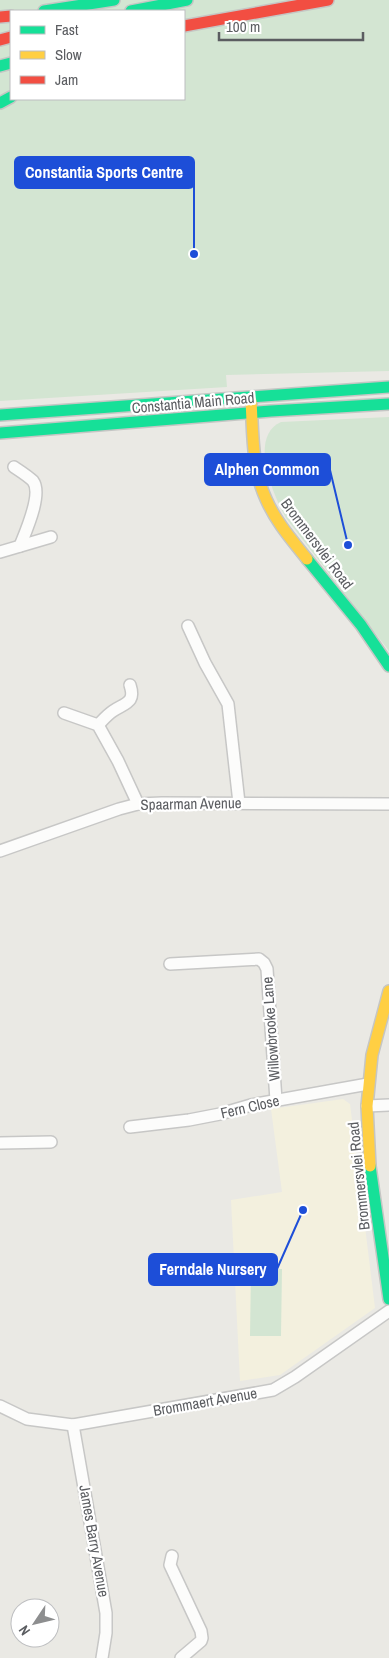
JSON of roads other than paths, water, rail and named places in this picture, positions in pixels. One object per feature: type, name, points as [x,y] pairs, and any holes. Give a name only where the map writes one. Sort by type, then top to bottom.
[{"type":"main road","points":[[50,10],[114,0]]},
{"type":"main road","points":[[136,10],[187,0]]},
{"type":"main road","points":[[185,26],[324,1]]},
{"type":"main road","points":[[193,36],[324,1]]},
{"type":"main road","name":"Constantia Main Road","points":[[0,415],[389,387]]},
{"type":"main road","name":"Brommersvlei Road","points":[[250,396],[254,445],[259,478],[265,497],[286,532],[389,666]]},
{"type":"main road","name":"Constantia Main Road","points":[[0,433],[389,404]]},
{"type":"main road","name":"Brommersvlei Road","points":[[389,991],[372,1055],[367,1106],[368,1153],[389,1299]]},
{"type":"street","points":[[14,467],[32,481],[35,488],[32,513],[20,546]]},
{"type":"street","points":[[0,552],[51,537]]},
{"type":"street","points":[[188,626],[228,704],[239,803]]},
{"type":"street","points":[[98,725],[108,714],[131,699],[130,685]]},
{"type":"street","points":[[64,713],[98,725],[138,804]]},
{"type":"street","name":"Spaarman Avenue","points":[[0,851],[138,804],[389,804]]},
{"type":"street","name":"Willowbrooke Lane","points":[[170,964],[259,959],[264,963],[267,969],[276,1100]]},
{"type":"street","name":"Fern Close","points":[[130,1126],[189,1120],[220,1114],[251,1104],[368,1084]]},
{"type":"street","points":[[367,1106],[389,1105]]},
{"type":"street","points":[[0,1143],[51,1142]]},
{"type":"street","name":"Brommaert Avenue","points":[[0,1406],[27,1419],[72,1425],[273,1390],[295,1378],[389,1311]]},
{"type":"street","name":"James Barry Avenue","points":[[72,1425],[106,1613],[106,1633],[102,1658]]},
{"type":"street","points":[[172,1556],[170,1564],[201,1631],[202,1638],[181,1658]]},
{"type":"place","name":"Constantia Sports Centre","points":[[194,254]]},
{"type":"place","name":"Alphen Common","points":[[348,545]]},
{"type":"place","name":"Ferndale Nursery","points":[[303,1210]]}]
